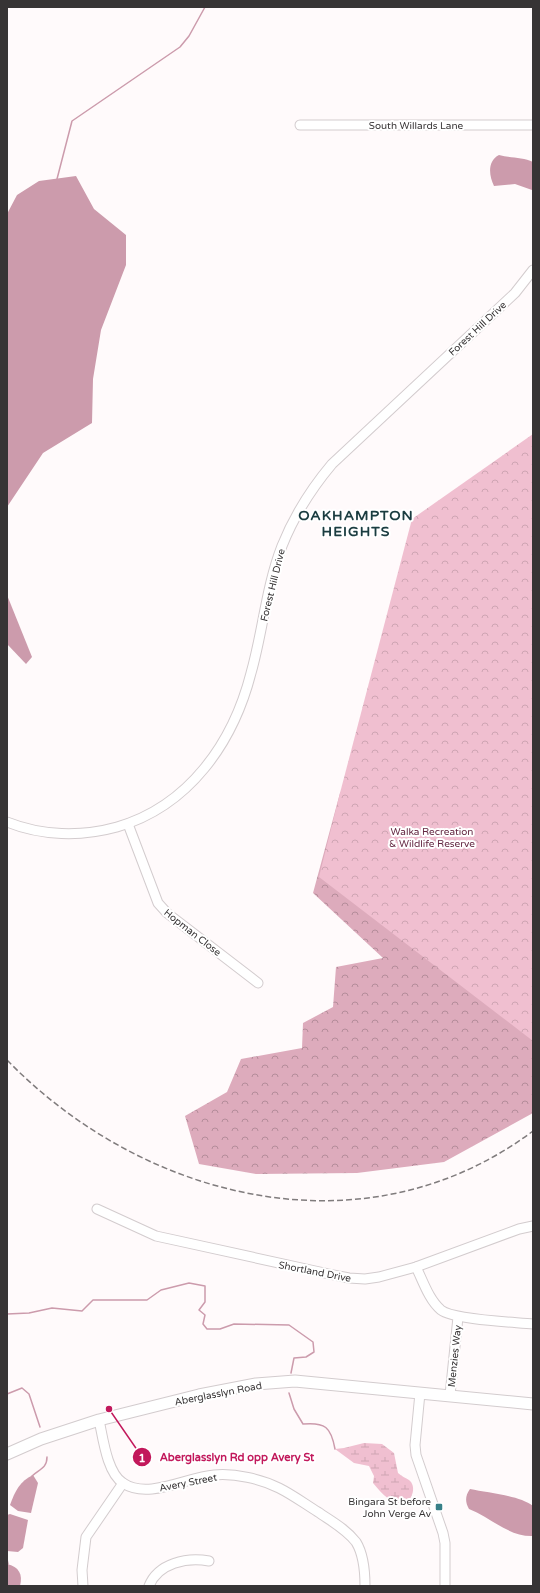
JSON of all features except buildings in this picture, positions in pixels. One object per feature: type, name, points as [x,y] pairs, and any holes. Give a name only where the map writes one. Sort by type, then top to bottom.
[{"type":"main road","name":"Aberglasslyn Road","points":[[7,1454],[41,1439],[98,1420],[199,1395],[256,1384],[295,1381],[533,1404]]},
{"type":"street","name":"South Willards Lane","points":[[300,125],[533,125]]},
{"type":"street","name":"Forest Hill Drive","points":[[7,822],[19,827],[65,834],[104,830],[128,824],[158,810],[181,794],[198,776],[219,748],[238,712],[251,673],[271,582],[282,546],[298,512],[320,479],[343,454],[515,293],[533,270]]},
{"type":"street","name":"Hopman Close","points":[[128,824],[158,903],[167,913],[258,983]]},
{"type":"street","name":"Shortland Drive","points":[[97,1209],[156,1236],[348,1278],[365,1279],[379,1278],[416,1267],[519,1229],[533,1226]]},
{"type":"street","points":[[416,1267],[436,1304],[446,1313],[458,1317],[533,1324]]},
{"type":"street","name":"Menzies Way","points":[[450,1395],[458,1317]]},
{"type":"street","points":[[420,1393],[415,1446],[416,1454],[445,1542],[444,1586]]},
{"type":"street","points":[[83,1586],[82,1570],[86,1537],[123,1483],[113,1470],[98,1420]]},
{"type":"street","name":"Avery Street","points":[[123,1483],[137,1489],[151,1490],[202,1477],[224,1475],[258,1481],[274,1486],[333,1522],[350,1536],[356,1543],[361,1554],[365,1569],[365,1586]]},
{"type":"street","points":[[149,1586],[157,1572],[167,1566],[194,1559],[209,1561]]},
{"type":"green space","name":"Walka Recreation & Wildlife Reserve","points":[[533,434],[533,1041],[319,877],[412,519]]},
{"type":"green space","points":[[533,519],[533,1113],[444,1162],[357,1173],[256,1174],[199,1164],[185,1116],[227,1092],[241,1059],[302,1048],[303,1023],[333,1007],[336,967],[383,958],[313,893],[340,793]]},
{"type":"green space","points":[[364,1443],[382,1444],[394,1453],[398,1473],[409,1480],[413,1486],[412,1496],[406,1504],[387,1498],[380,1491],[373,1483],[374,1476],[369,1466],[354,1463],[335,1449]]},
{"type":"shaded area","points":[[499,155],[525,159],[533,162],[532,190],[515,184],[494,186],[490,169],[492,161]]},
{"type":"shaded area","points":[[76,176],[94,209],[126,235],[126,265],[101,330],[93,379],[92,423],[43,453],[7,507],[7,214],[17,195],[39,181]]},
{"type":"shaded area","points":[[7,595],[32,657],[26,664],[7,644]]},
{"type":"shaded area","points":[[33,1475],[38,1483],[31,1513],[18,1511],[10,1505],[12,1500],[21,1483]]},
{"type":"shaded area","points":[[470,1489],[520,1499],[533,1506],[533,1536],[508,1530],[469,1509],[466,1499]]},
{"type":"shaded area","points":[[10,1514],[28,1520],[23,1548],[18,1552],[7,1551],[7,1515]]},
{"type":"shaded area","points":[[7,1564],[15,1567],[19,1572],[21,1578],[20,1586],[7,1586]]},
{"type":"waterway","points":[[57,179],[72,121],[180,47],[189,36],[205,7]]},
{"type":"waterway","points":[[7,1314],[29,1313],[52,1308],[82,1311],[93,1300],[147,1300],[161,1290],[189,1283],[205,1286],[205,1302],[199,1310],[205,1315],[203,1324],[207,1329],[220,1329],[234,1324],[289,1325],[313,1342],[314,1352],[306,1357],[294,1358],[291,1373]]},
{"type":"waterway","points":[[7,1394],[22,1388],[29,1394],[40,1427]]},
{"type":"waterway","points":[[289,1393],[294,1409],[303,1424],[317,1424],[326,1428],[329,1431],[335,1449]]},
{"type":"waterway","points":[[32,1476],[46,1464],[47,1457]]},
{"type":"waterway","points":[[7,1559],[8,1564]]},
{"type":"railway","points":[[7,1060],[62,1109],[124,1148],[190,1177],[259,1195],[329,1201],[400,1192],[468,1170],[533,1131]]},
{"type":"place","name":"Aberglasslyn Rd opp Avery St","points":[[109,1409]]},
{"type":"place","name":"Bingara St before John Verge Av","points":[[439,1507]]},
{"type":"district","name":"OAKHAMPTON HEIGHTS","points":[[356,524]]}]
